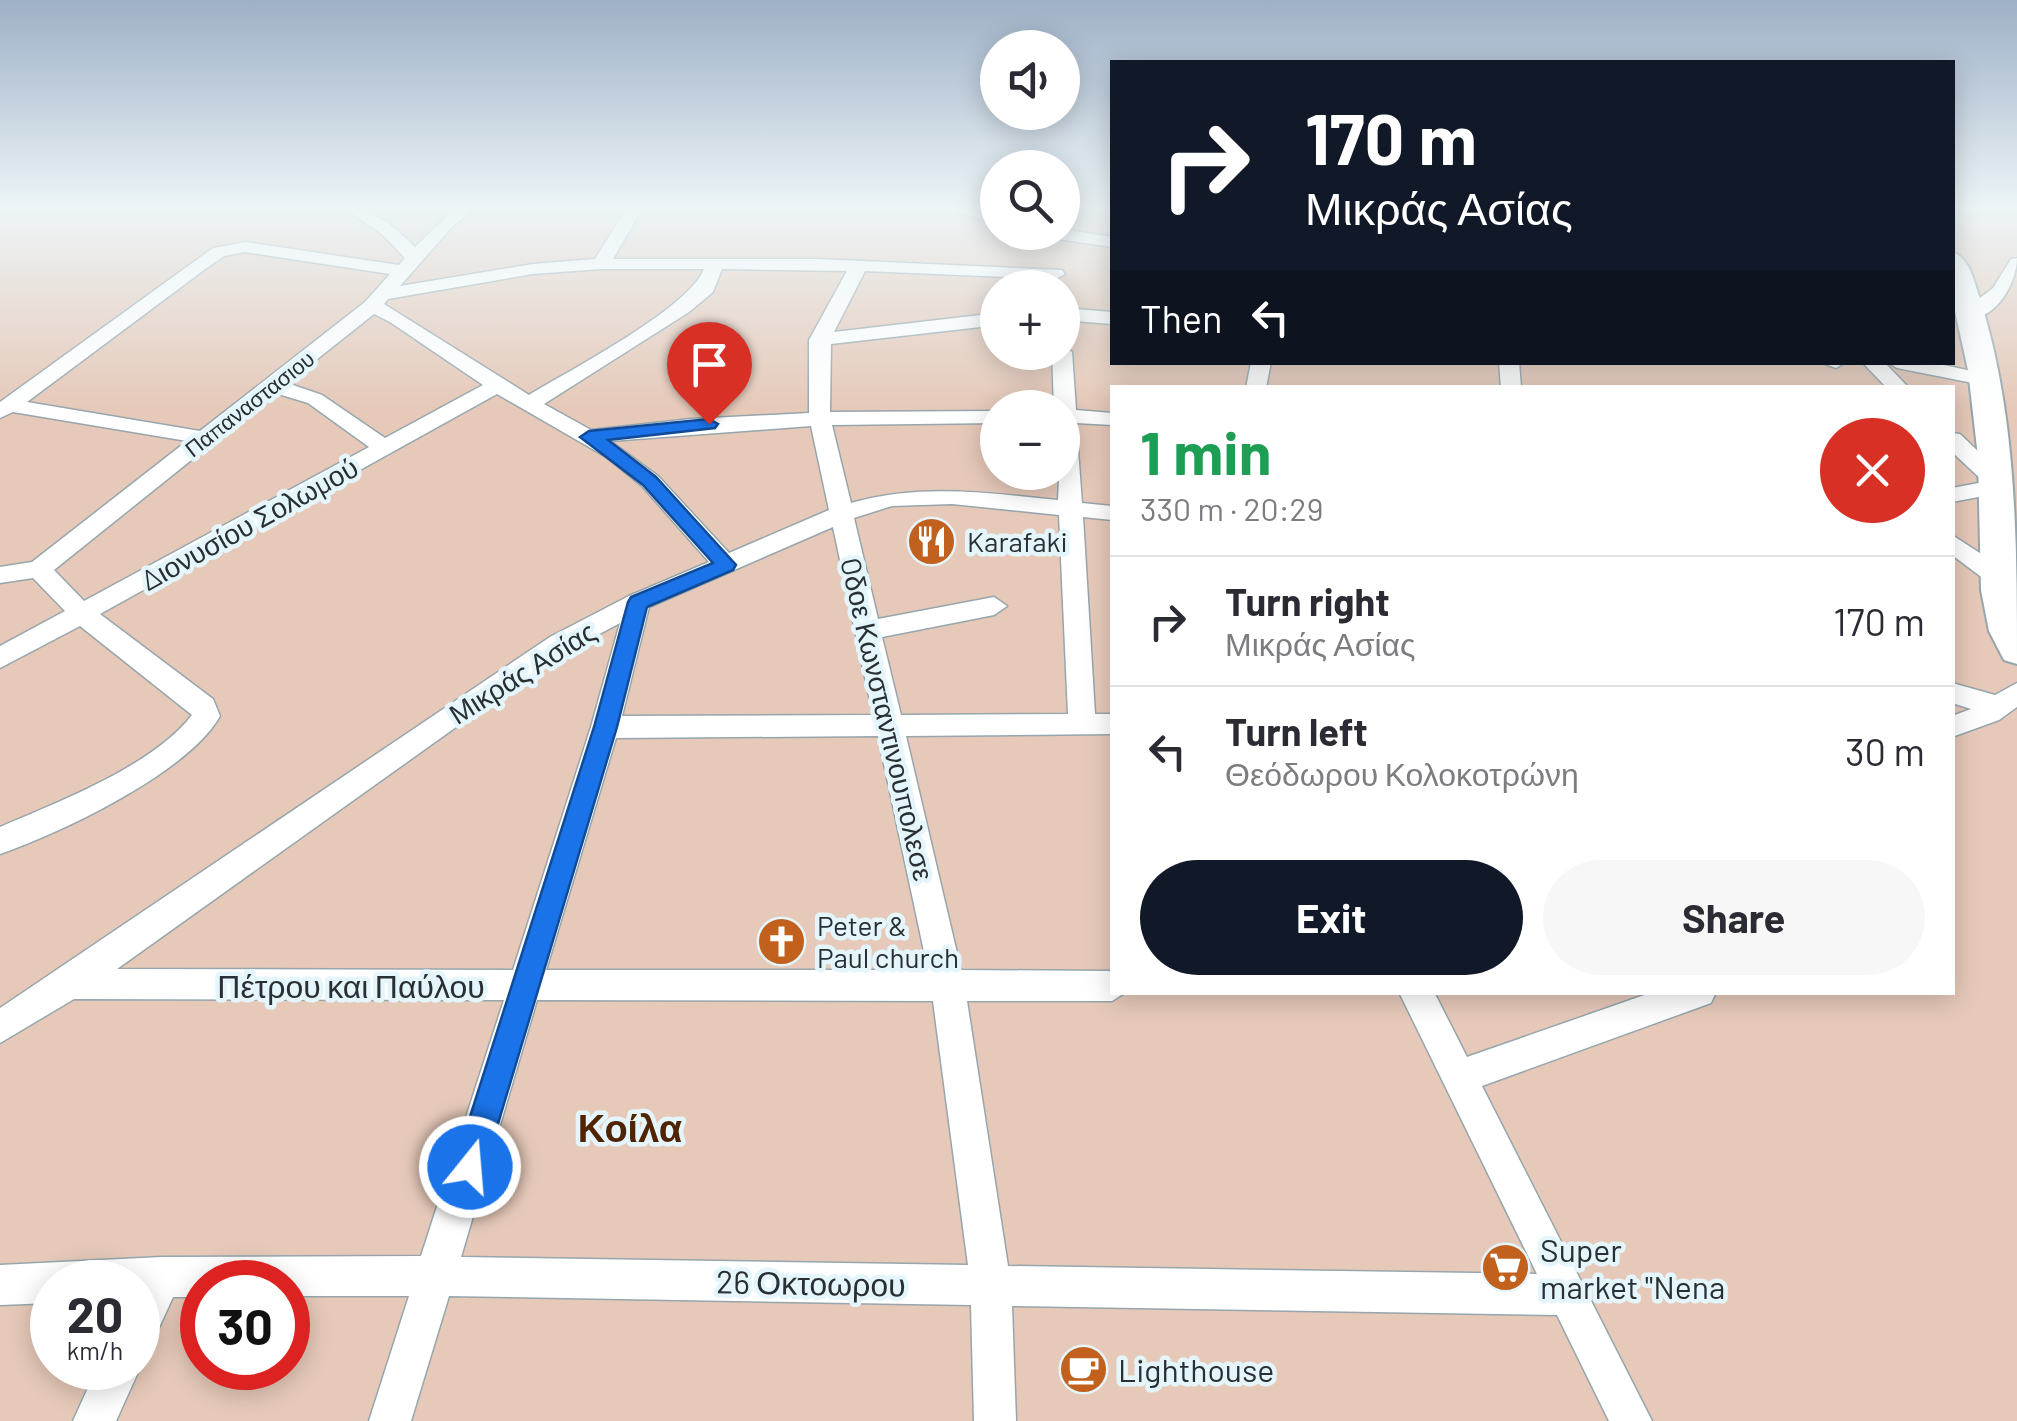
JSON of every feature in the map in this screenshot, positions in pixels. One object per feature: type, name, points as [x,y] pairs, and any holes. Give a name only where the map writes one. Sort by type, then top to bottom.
[{"type":"main road","points":[[1957,275],[1970,314],[1983,379],[1997,484],[1997,576],[2004,624],[2017,650]]},
{"type":"street","points":[[4,409],[185,275]]},
{"type":"street","name":"Παπαναστασιου","points":[[39,569],[378,300],[400,275]]},
{"type":"street","points":[[378,300],[501,275]]},
{"type":"street","points":[[529,404],[682,308],[706,288],[711,275]]},
{"type":"street","name":"Oδοε Κωνσταντινουπολεσε","points":[[854,275],[819,340],[815,367],[820,418],[948,986],[990,1285],[995,1421]]},
{"type":"street","points":[[1970,314],[2000,290],[2009,275]]},
{"type":"street","points":[[378,300],[497,386],[616,453],[650,481],[726,565]]},
{"type":"street","points":[[1080,315],[1110,318]]},
{"type":"street","points":[[819,340],[980,322]]},
{"type":"street","points":[[1875,365],[1895,385]]},
{"type":"street","points":[[1912,365],[1983,379]]},
{"type":"street","points":[[271,385],[315,399],[385,448]]},
{"type":"street","name":"Διονυσίου Σολωμού","points":[[0,658],[497,386]]},
{"type":"street","points":[[4,409],[205,438]]},
{"type":"street","points":[[589,437],[672,426],[820,418],[980,417]]},
{"type":"street","points":[[1080,417],[1110,419]]},
{"type":"street","points":[[1955,442],[1997,484]]},
{"type":"street","points":[[1955,494],[1997,484]]},
{"type":"street","points":[[1071,490],[1082,724]]},
{"type":"street","name":"Μικράς Ασίας","points":[[0,1027],[68,984],[477,698],[559,644],[638,602],[841,514],[891,499],[919,497],[1110,514]]},
{"type":"street","points":[[1955,545],[1997,576]]},
{"type":"street","points":[[0,575],[39,569],[82,614],[203,706],[206,716],[192,737],[101,793],[0,841]]},
{"type":"street","points":[[390,1421],[605,727],[638,602]]},
{"type":"street","points":[[870,630],[994,606]]},
{"type":"street","points":[[1955,693],[2009,700]]},
{"type":"street","points":[[1955,726],[2009,700]]},
{"type":"street","points":[[605,727],[1110,724]]},
{"type":"street","name":"Πέτρου και Παύλου","points":[[68,984],[1110,986]]},
{"type":"street","points":[[1417,995],[1631,1421]]},
{"type":"street","points":[[1458,1077],[1690,995]]},
{"type":"street","name":"26 Οκτοωρου","points":[[162,1277],[437,1276],[1566,1295]]},
{"type":"street","points":[[160,1281],[162,1277]]},
{"type":"street","name":"26 Οκτοωρου","points":[[0,1285],[30,1284]]},
{"type":"street","points":[[94,1421],[109,1390]]},
{"type":"shaded area","points":[[0,275],[980,275],[980,370],[1080,370],[1080,275],[1110,275],[1110,365],[1955,365],[1955,275],[2017,275],[2017,1421],[0,1421]]},
{"type":"place","name":"Karafaki","points":[[932,541]]},
{"type":"place","name":"Peter & Paul church","points":[[782,941]]},
{"type":"place","name":"Super market \"Nena","points":[[1505,1267]]},
{"type":"place","name":"Lighthouse","points":[[1083,1369]]},
{"type":"district","name":"Κοίλα","points":[[630,1127]]},
{"type":"route","points":[[470,1167],[605,727],[638,602],[726,565],[650,481],[589,437],[709,424]]}]
